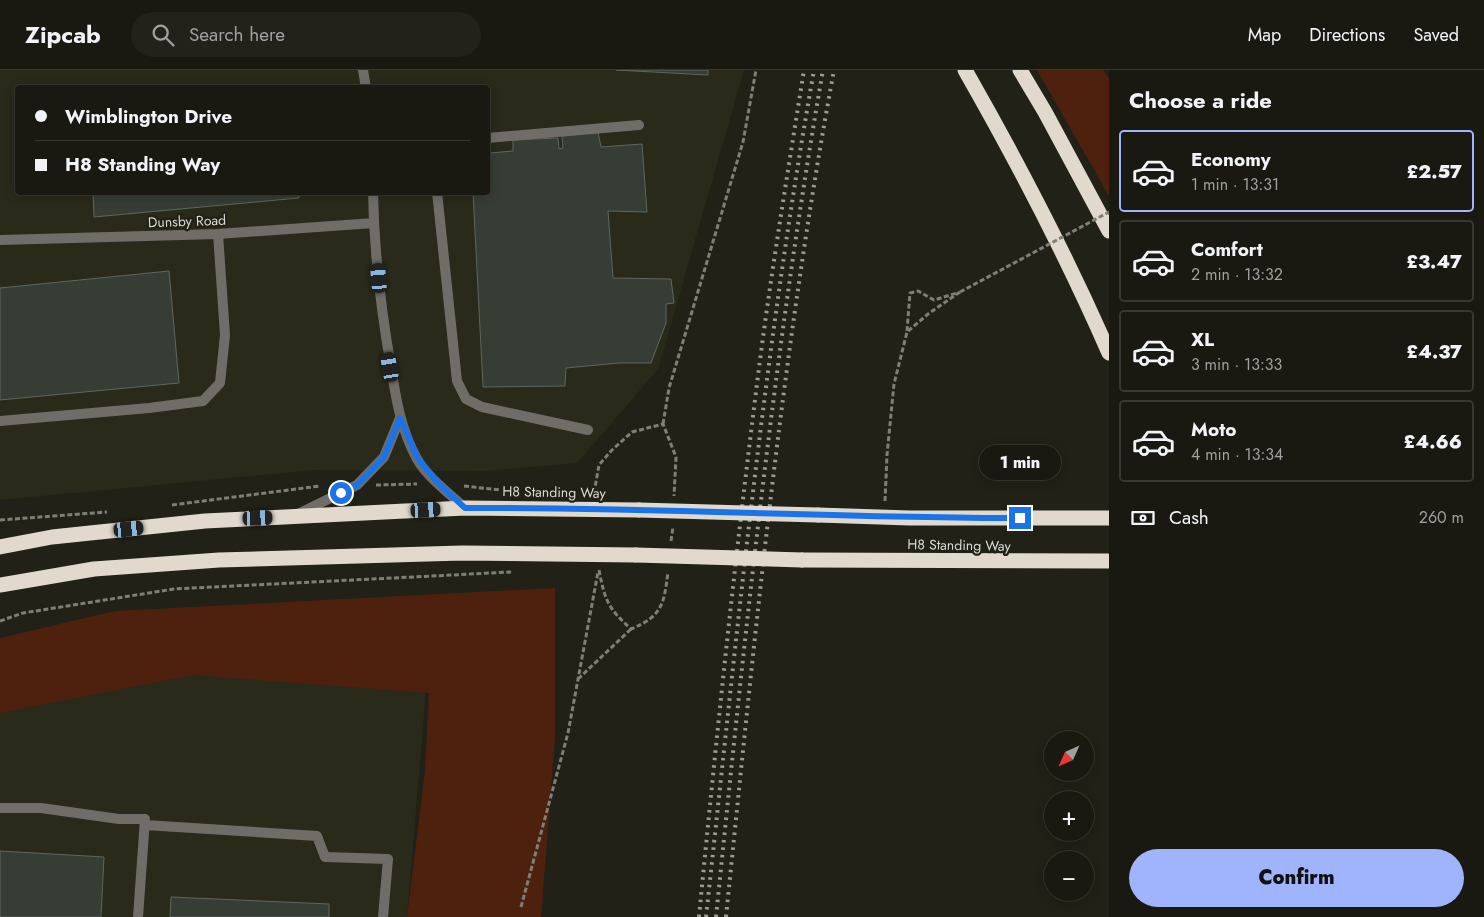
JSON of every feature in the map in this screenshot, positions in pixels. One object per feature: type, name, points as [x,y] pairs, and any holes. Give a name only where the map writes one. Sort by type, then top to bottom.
[{"type":"highway","points":[[965,70],[996,124],[1081,291],[1109,353]]},
{"type":"highway","points":[[1020,70],[1045,112],[1109,231]]},
{"type":"highway","name":"H8 Standing Way","points":[[0,547],[52,537],[205,520],[465,508],[639,510],[910,518],[1109,518]]},
{"type":"highway","name":"H8 Standing Way","points":[[0,585],[94,570],[219,560],[462,553],[636,555],[802,560],[1109,561]]},
{"type":"street","points":[[363,70],[366,85]]},
{"type":"street","points":[[490,138],[640,125]]},
{"type":"street","points":[[373,195],[374,223],[385,333],[400,418],[418,459],[439,484],[465,508]]},
{"type":"street","points":[[437,195],[457,381],[466,398],[482,407],[588,430]]},
{"type":"street","name":"Dunsby Road","points":[[0,240],[218,234],[374,223]]},
{"type":"street","points":[[0,421],[149,408],[203,401],[220,383],[225,335],[218,234]]},
{"type":"street","points":[[293,517],[357,485],[384,457],[400,418]]},
{"type":"street","points":[[0,808],[41,808],[119,819],[145,819],[138,917]]},
{"type":"street","points":[[144,825],[317,836],[325,857],[388,859],[382,917]]},
{"type":"path","points":[[675,480],[676,457],[663,424],[669,388],[743,142],[756,70]]},
{"type":"path","points":[[907,332],[928,314],[960,292],[1109,212]]},
{"type":"path","points":[[885,508],[886,455],[894,384],[907,332],[910,293],[918,291],[934,300],[960,292]]},
{"type":"path","points":[[593,498],[598,466],[611,451],[632,432],[663,424]]},
{"type":"path","points":[[598,568],[607,568]]},
{"type":"path","points":[[598,568],[604,594],[614,613],[631,629]]},
{"type":"path","points":[[521,907],[568,733],[598,568]]},
{"type":"path","points":[[0,621],[23,614],[174,589],[520,572]]},
{"type":"path","points":[[578,679],[631,629],[647,622],[659,611],[665,593],[667,576]]},
{"type":"shaded area","points":[[0,70],[744,70],[658,369],[577,463],[485,471],[313,470],[0,500]]},
{"type":"shaded area","points":[[1037,70],[1103,70],[1109,79],[1109,196]]},
{"type":"shaded area","points":[[555,588],[555,738],[541,917],[407,917],[425,771],[429,693],[193,675],[0,713],[0,638],[115,611]]},
{"type":"shaded area","points":[[195,673],[426,690],[407,917],[0,917],[0,708]]},
{"type":"building","points":[[616,70],[708,70],[708,75]]},
{"type":"building","points":[[598,132],[601,147],[642,144],[647,212],[608,211],[613,278],[671,279],[674,303],[666,304],[666,323],[651,363],[619,363],[566,368],[565,386],[483,387],[473,195],[490,195],[490,153],[513,151],[513,140],[558,138],[559,149],[563,148],[562,136]]},
{"type":"building","points":[[93,195],[299,195],[299,198],[94,217]]},
{"type":"building","points":[[169,271],[179,383],[0,400],[0,288]]},
{"type":"building","points":[[0,851],[104,857],[101,917],[0,917]]},
{"type":"building","points":[[171,897],[329,904],[329,917],[170,917]]},
{"type":"railway","points":[[699,917],[740,523],[756,392],[772,271],[804,70]]},
{"type":"railway","points":[[706,917],[766,387],[796,175],[814,70]]},
{"type":"railway","points":[[716,917],[738,705],[775,386],[823,70]]},
{"type":"railway","points":[[726,917],[771,492],[799,281],[834,70]]},
{"type":"route","points":[[341,493],[357,485],[384,457],[400,418],[418,459],[439,484],[465,508],[629,510],[910,518],[1020,518]]}]
